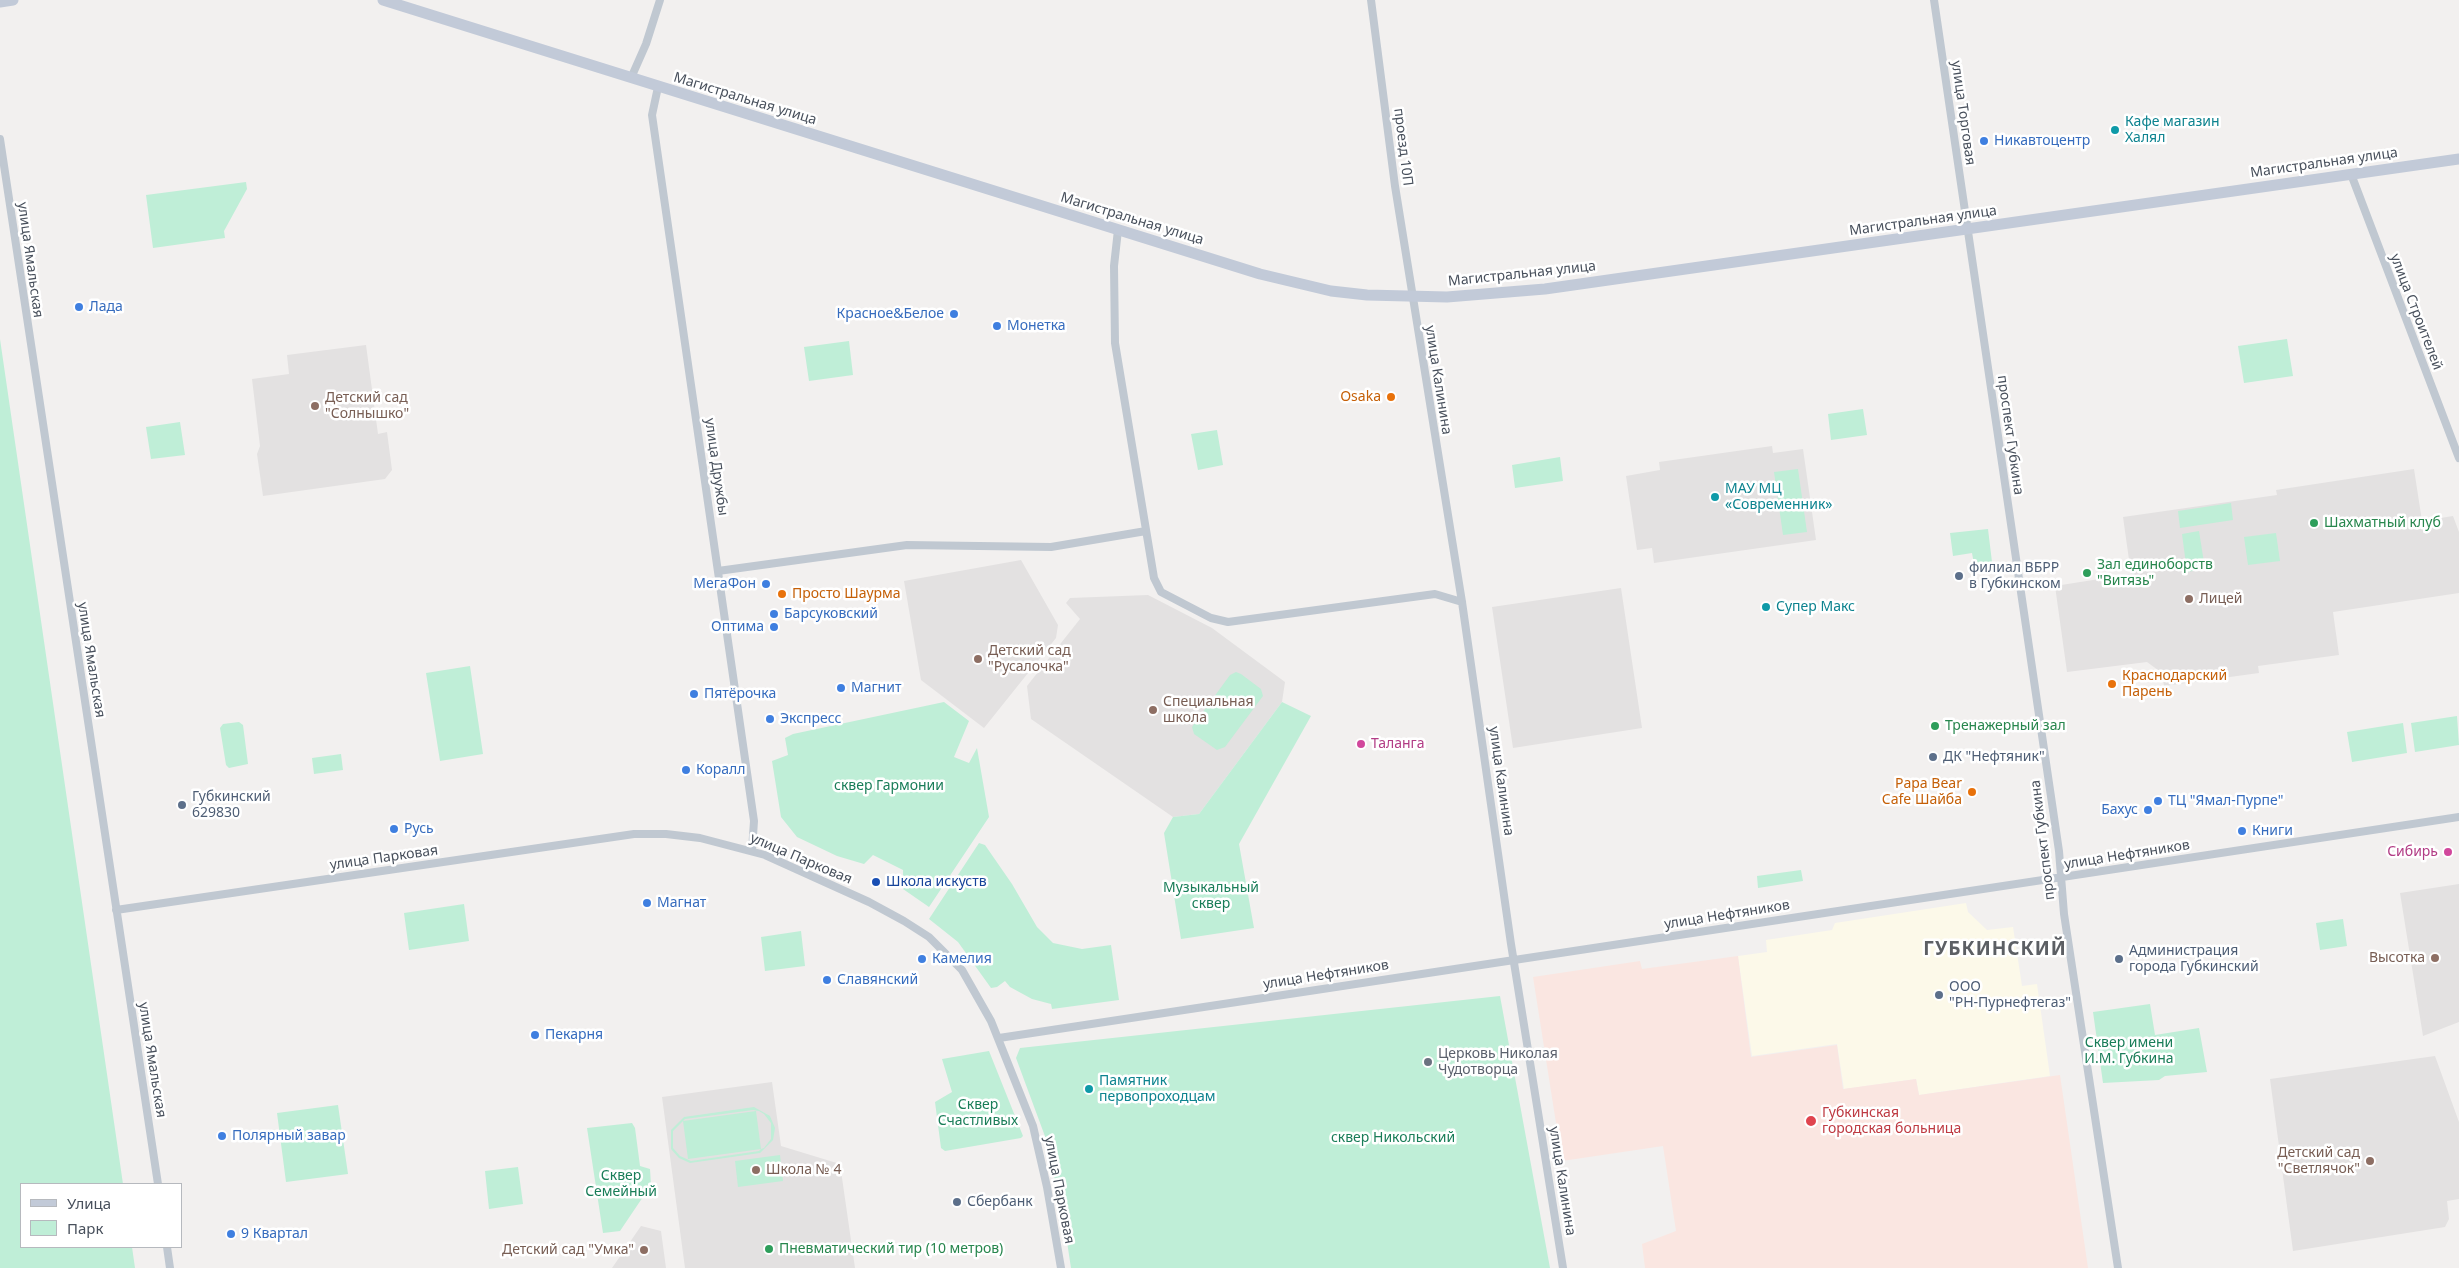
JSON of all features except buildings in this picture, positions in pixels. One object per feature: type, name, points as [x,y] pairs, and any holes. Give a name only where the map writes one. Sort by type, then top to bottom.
[{"type":"main road","points":[[0,2],[13,0]]},
{"type":"main road","name":"Магистральная улица","points":[[383,0],[1118,230],[1295,284],[1331,291],[1412,297],[1476,296],[1545,289],[2459,159]]},
{"type":"street","points":[[631,78],[646,44],[660,0]]},
{"type":"street","name":"проезд 10П","points":[[1371,0],[1395,186],[1412,297]]},
{"type":"street","name":"улица Торговая","points":[[1934,0],[1967,230]]},
{"type":"street","name":"улица Дружбы","points":[[658,87],[652,115],[754,821],[752,850]]},
{"type":"street","name":"улица Ямальская","points":[[0,139],[158,1183]]},
{"type":"street","name":"улица Строителей","points":[[2351,174],[2459,458]]},
{"type":"street","points":[[1118,230],[1114,266],[1113,331],[1154,578],[1161,592],[1219,621],[1238,622],[1436,594],[1462,602]]},
{"type":"street","name":"проспект Губкина","points":[[1967,230],[2059,851],[2061,878],[2118,1268]]},
{"type":"street","name":"улица Калинина","points":[[1412,297],[1462,602],[1513,959],[1563,1268]]},
{"type":"street","points":[[718,571],[907,545],[1050,547],[1146,532]]},
{"type":"street","name":"улица Нефтяников","points":[[998,1038],[2459,818]]},
{"type":"street","name":"улица Парковая","points":[[116,910],[634,834],[682,835],[752,850],[869,902],[929,937],[952,958],[970,982],[998,1038],[1038,1142],[1060,1268]]},
{"type":"street","points":[[167,1248],[170,1268]]},
{"type":"shaded area","name":"Детский сад \"Солнышко\"","points":[[366,345],[378,434],[387,432],[392,470],[385,479],[263,496],[257,454],[260,446],[252,379],[289,374],[287,355]]},
{"type":"shaded area","points":[[1772,446],[1773,453],[1803,449],[1816,540],[1654,563],[1652,548],[1637,550],[1626,476],[1660,470],[1659,462]]},
{"type":"shaded area","name":"Лицей","points":[[2414,469],[2422,521],[2453,516],[2459,532],[2459,593],[2333,612],[2339,655],[2258,666],[2259,673],[2164,686],[2162,673],[2147,662],[2067,672],[2055,586],[2131,574],[2123,517],[2277,495],[2276,490]]},
{"type":"shaded area","name":"Детский сад \"Русалочка\"","points":[[1021,560],[1058,625],[1056,638],[984,728],[921,680],[904,581]]},
{"type":"shaded area","points":[[1621,588],[1642,728],[1513,748],[1492,607]]},
{"type":"shaded area","name":"Специальная школа","points":[[1148,595],[1212,628],[1285,682],[1282,702],[1199,814],[1173,817],[1031,719],[1027,686],[1080,619],[1066,603],[1070,598]]},
{"type":"shaded area","name":"Высотка","points":[[2459,884],[2459,1022],[2423,1036],[2400,893]]},
{"type":"shaded area","points":[[1966,903],[1968,912],[1987,930],[2013,927],[2022,986],[2037,984],[2050,1076],[1919,1095],[1916,1079],[1844,1089],[1837,1044],[1752,1056],[1738,956],[1767,952],[1766,940],[1832,930],[1835,923]]},
{"type":"shaded area","name":"Губкинская городская больница","points":[[1738,956],[1751,1057],[1837,1045],[1843,1089],[1916,1079],[1919,1095],[2060,1075],[2088,1268],[1645,1268],[1642,1244],[1676,1231],[1663,1146],[1562,1161],[1533,977],[1640,961],[1642,969]]},
{"type":"shaded area","name":"Детский сад \"Светлячок\"","points":[[2435,1056],[2459,1122],[2459,1199],[2447,1201],[2449,1219],[2445,1227],[2293,1251],[2270,1079]]},
{"type":"shaded area","name":"Школа № 4","points":[[772,1082],[781,1146],[840,1164],[855,1268],[685,1268],[662,1097]]},
{"type":"shaded area","name":"Детский сад \"Умка\"","points":[[641,1226],[661,1231],[666,1268],[612,1268]]},
{"type":"green space","points":[[246,182],[247,189],[224,231],[225,238],[153,248],[146,195]]},
{"type":"green space","points":[[0,339],[123,1183],[20,1183],[20,1248],[132,1248],[135,1268],[0,1268]]},
{"type":"green space","points":[[2287,339],[2293,376],[2244,383],[2238,346]]},
{"type":"green space","points":[[849,341],[853,375],[809,381],[804,347]]},
{"type":"green space","points":[[1863,409],[1867,435],[1831,440],[1828,414]]},
{"type":"green space","points":[[180,422],[185,455],[151,459],[146,427]]},
{"type":"green space","points":[[1217,430],[1223,465],[1198,470],[1191,434]]},
{"type":"green space","points":[[1560,457],[1563,481],[1515,488],[1512,465]]},
{"type":"green space","points":[[1798,469],[1807,532],[1783,535],[1774,472]]},
{"type":"green space","points":[[2231,503],[2233,520],[2180,528],[2178,511]]},
{"type":"green space","points":[[1988,529],[1992,562],[1974,564],[1972,553],[1953,556],[1950,533]]},
{"type":"green space","points":[[2199,531],[2205,569],[2187,572],[2182,534]]},
{"type":"green space","points":[[2276,533],[2280,561],[2248,565],[2244,537]]},
{"type":"green space","points":[[470,666],[483,754],[440,761],[426,673]]},
{"type":"green space","points":[[1236,672],[1261,689],[1263,696],[1225,747],[1217,750],[1194,734],[1192,727],[1230,675]]},
{"type":"green space","name":"сквер Гармонии","points":[[944,702],[969,721],[954,757],[969,763],[977,748],[989,817],[929,907],[903,889],[903,870],[873,855],[864,864],[837,856],[797,837],[781,817],[772,761],[788,755],[785,738],[793,734]]},
{"type":"green space","name":"Музыкальный сквер","points":[[1282,702],[1311,716],[1239,844],[1254,928],[1181,939],[1164,833],[1173,817],[1199,814]]},
{"type":"green space","points":[[2457,716],[2459,745],[2415,752],[2411,723]]},
{"type":"green space","points":[[239,722],[243,725],[248,764],[229,768],[226,765],[220,728],[223,724]]},
{"type":"green space","points":[[2403,723],[2407,753],[2352,762],[2347,732]]},
{"type":"green space","points":[[341,754],[343,770],[314,774],[312,758]]},
{"type":"green space","points":[[979,843],[985,845],[1012,884],[1037,927],[1053,943],[1082,949],[1111,945],[1119,1000],[1052,1009],[1051,1004],[1032,999],[1010,987],[1005,981],[997,987],[991,988],[958,942],[929,919]]},
{"type":"green space","points":[[1801,870],[1803,881],[1758,888],[1757,876]]},
{"type":"green space","points":[[464,904],[469,941],[409,950],[404,913]]},
{"type":"green space","points":[[2343,919],[2347,946],[2320,950],[2316,923]]},
{"type":"green space","points":[[801,931],[805,966],[765,971],[761,937]]},
{"type":"green space","name":"сквер Никольский","points":[[1500,996],[1550,1268],[1071,1268],[1064,1222],[1046,1139],[1016,1058],[1020,1048]]},
{"type":"green space","name":"Сквер имени И.М. Губкина","points":[[2150,1004],[2155,1035],[2199,1028],[2207,1072],[2165,1076],[2159,1080],[2103,1083],[2093,1012]]},
{"type":"green space","name":"Сквер Счастливых","points":[[989,1051],[1023,1136],[1021,1138],[945,1151],[941,1148],[935,1102],[952,1092],[942,1059]]},
{"type":"green space","points":[[338,1105],[348,1174],[286,1182],[277,1113]]},
{"type":"green space","points":[[754,1107],[770,1116],[775,1128],[773,1140],[760,1153],[690,1163],[679,1158],[671,1149],[671,1130],[684,1117]],"holes":[[[753,1110],[759,1111],[771,1123],[771,1139],[759,1151],[691,1161],[680,1156],[673,1148],[673,1131],[685,1119]]]},
{"type":"green space","points":[[756,1111],[761,1149],[688,1159],[683,1121]]},
{"type":"green space","name":"Сквер Семейный","points":[[632,1123],[635,1128],[640,1166],[650,1169],[651,1185],[620,1231],[603,1233],[587,1128]]},
{"type":"green space","points":[[780,1155],[783,1181],[738,1187],[735,1161]]},
{"type":"green space","points":[[518,1167],[523,1204],[489,1209],[485,1171]]},
{"type":"place","name":"Кафе магазин Халял","points":[[2115,130]]},
{"type":"place","name":"Никавтоцентр","points":[[1984,141]]},
{"type":"place","name":"Лада","points":[[79,307]]},
{"type":"place","name":"Красное&Белое","points":[[954,314]]},
{"type":"place","name":"Монетка","points":[[997,326]]},
{"type":"place","name":"Osaka","points":[[1391,397]]},
{"type":"place","name":"Детский сад \"Солнышко\"","points":[[315,406]]},
{"type":"place","name":"МАУ МЦ «Современник»","points":[[1715,497]]},
{"type":"place","name":"Шахматный клуб","points":[[2314,523]]},
{"type":"place","name":"Зал единоборств \"Витязь\"","points":[[2087,573]]},
{"type":"place","name":"филиал ВБРР в Губкинском","points":[[1959,576]]},
{"type":"place","name":"МегаФон","points":[[766,584]]},
{"type":"place","name":"Просто Шаурма","points":[[782,594]]},
{"type":"place","name":"Лицей","points":[[2189,599]]},
{"type":"place","name":"Супер Макс","points":[[1766,607]]},
{"type":"place","name":"Барсуковский","points":[[774,614]]},
{"type":"place","name":"Оптима","points":[[774,627]]},
{"type":"place","name":"Детский сад \"Русалочка\"","points":[[978,659]]},
{"type":"place","name":"Краснодарский Парень","points":[[2112,684]]},
{"type":"place","name":"Магнит","points":[[841,688]]},
{"type":"place","name":"Пятёрочка","points":[[694,694]]},
{"type":"place","name":"Специальная школа","points":[[1153,710]]},
{"type":"place","name":"Экспресс","points":[[770,719]]},
{"type":"place","name":"Тренажерный зал","points":[[1935,726]]},
{"type":"place","name":"Таланга","points":[[1361,744]]},
{"type":"place","name":"ДК \"Нефтяник\"","points":[[1933,757]]},
{"type":"place","name":"Коралл","points":[[686,770]]},
{"type":"place","name":"Papa Bear Cafe Шайба","points":[[1972,792]]},
{"type":"place","name":"ТЦ \"Ямал-Пурпе\"","points":[[2158,801]]},
{"type":"place","name":"Губкинский 629830","points":[[182,805]]},
{"type":"place","name":"Бахус","points":[[2148,810]]},
{"type":"place","name":"Русь","points":[[394,829]]},
{"type":"place","name":"Книги","points":[[2242,831]]},
{"type":"place","name":"Сибирь","points":[[2448,852]]},
{"type":"place","name":"Школа искуств","points":[[876,882]]},
{"type":"place","name":"Магнат","points":[[647,903]]},
{"type":"place","name":"Высотка","points":[[2435,958]]},
{"type":"place","name":"Камелия","points":[[922,959]]},
{"type":"place","name":"Администрация города Губкинский","points":[[2119,959]]},
{"type":"place","name":"Славянский","points":[[827,980]]},
{"type":"place","name":"ООО \"РН-Пурнефтегаз\"","points":[[1939,995]]},
{"type":"place","name":"Пекарня","points":[[535,1035]]},
{"type":"place","name":"Церковь Николая Чудотворца","points":[[1428,1062]]},
{"type":"place","name":"Памятник первопроходцам","points":[[1089,1089]]},
{"type":"place","name":"Губкинская городская больница","points":[[1811,1121]]},
{"type":"place","name":"Полярный завар","points":[[222,1136]]},
{"type":"place","name":"Детский сад \"Светлячок\"","points":[[2370,1161]]},
{"type":"place","name":"Школа № 4","points":[[756,1170]]},
{"type":"place","name":"Сбербанк","points":[[957,1202]]},
{"type":"place","name":"9 Квартал","points":[[231,1234]]},
{"type":"place","name":"Пневматический тир (10 метров)","points":[[769,1249]]},
{"type":"place","name":"Детский сад \"Умка\"","points":[[644,1250]]},
{"type":"district","name":"ГУБКИНСКИЙ","points":[[1995,950]]}]
